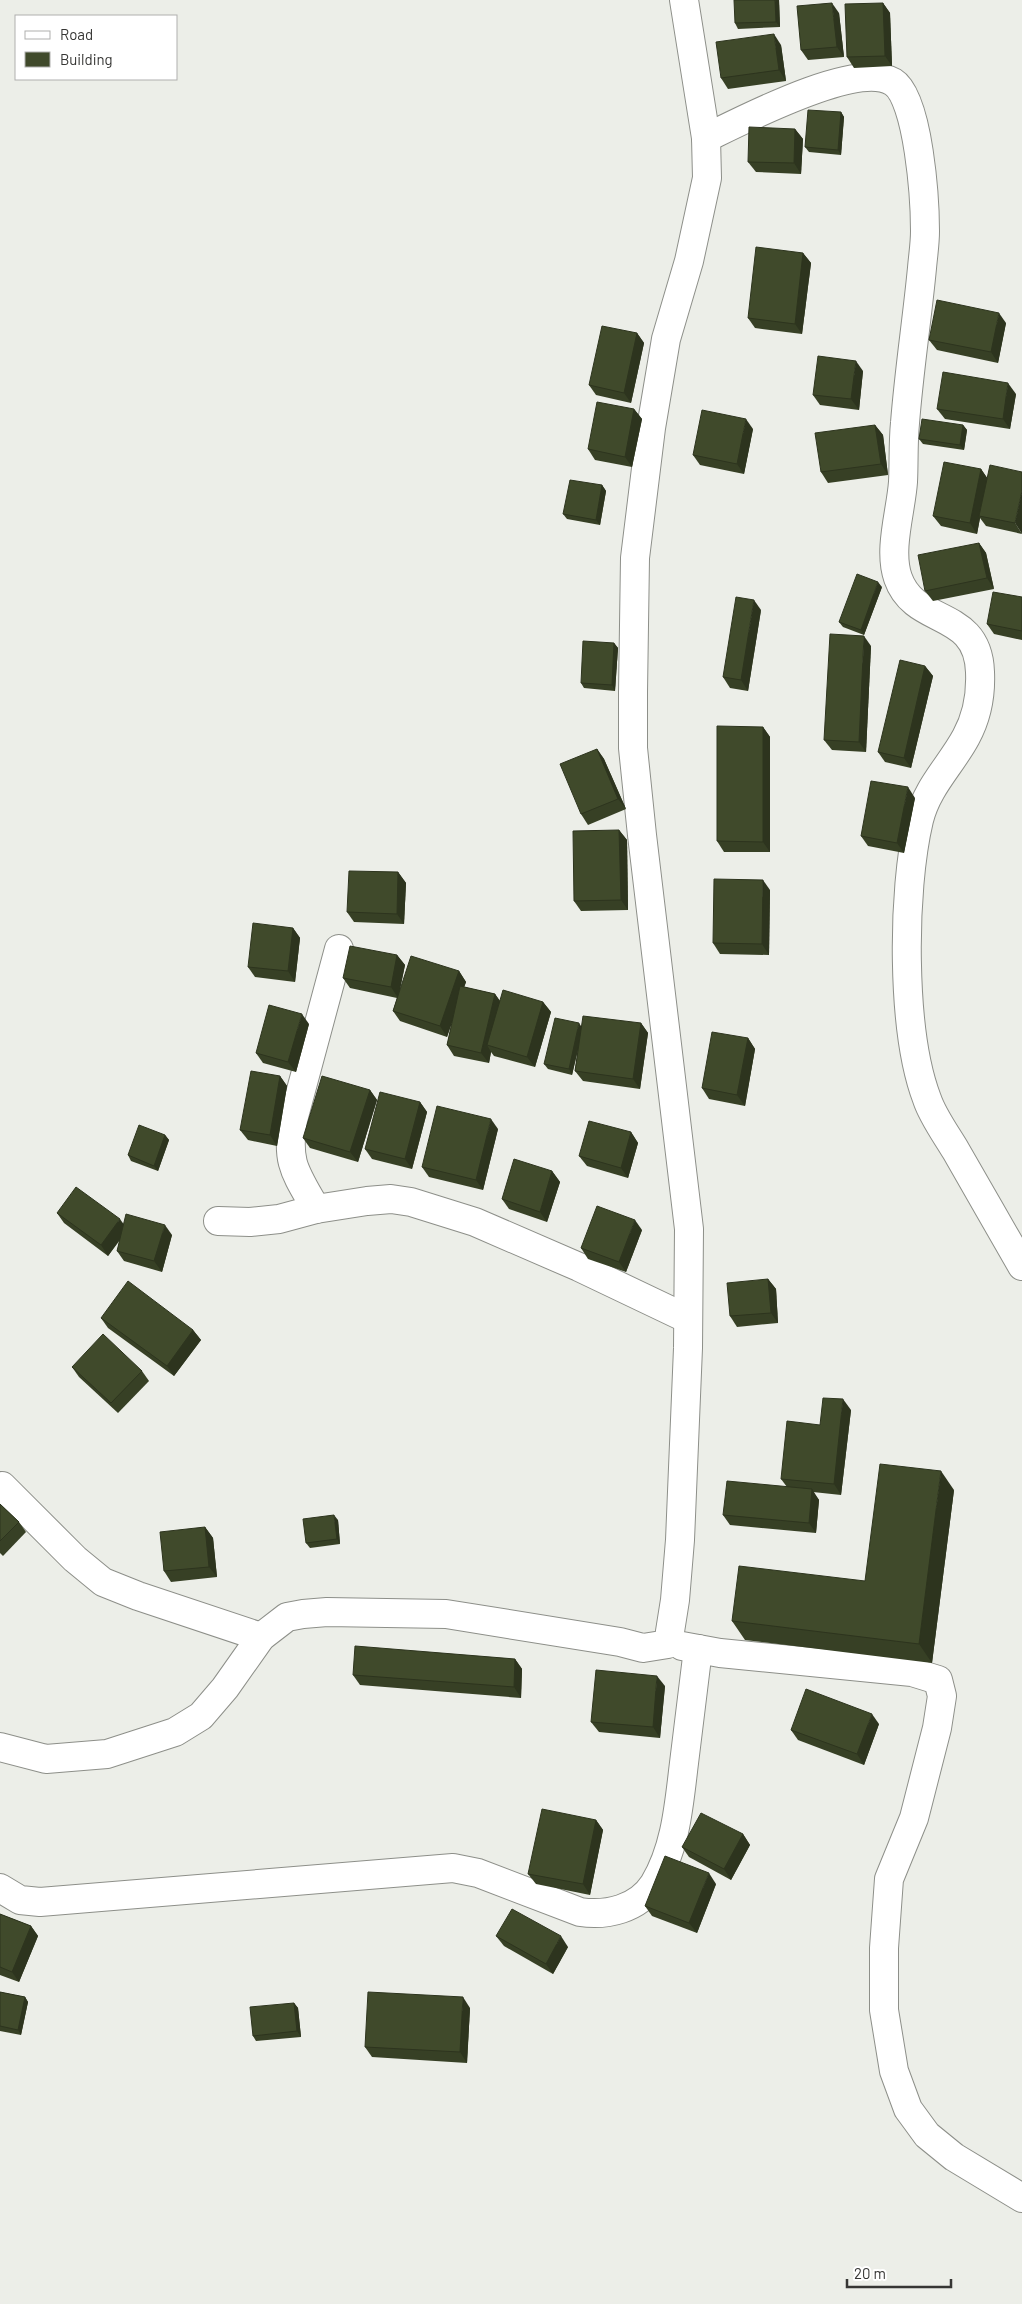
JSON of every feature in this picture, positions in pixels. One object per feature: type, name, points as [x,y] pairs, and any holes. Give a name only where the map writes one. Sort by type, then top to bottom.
[{"type":"street","points":[[668,1644],[675,1600],[680,1540],[688,1319],[689,1229],[654,946],[633,748],[635,558],[651,428],[666,339],[689,261],[707,178],[706,138],[684,0]]},
{"type":"street","points":[[706,138],[782,102],[835,82],[861,78],[881,78],[894,82],[903,92],[910,114],[922,162],[925,232],[915,344],[904,424],[903,485],[895,562],[898,578],[907,596],[919,606],[973,638],[978,652],[980,668],[980,689],[976,712],[968,735],[940,774],[919,819],[910,880],[908,926],[908,974],[914,1050],[927,1101],[1022,1266]]},
{"type":"street","points":[[316,1209],[295,1173],[290,1158],[290,1140],[339,949]]},
{"type":"street","points":[[218,1221],[250,1222],[279,1219],[316,1209],[391,1199],[411,1202],[475,1222],[579,1267],[688,1319]]},
{"type":"street","points":[[2,1486],[75,1559],[103,1582],[138,1596],[261,1637]]},
{"type":"street","points":[[0,1747],[46,1759],[107,1754],[176,1732],[201,1716],[225,1688],[261,1637],[287,1617],[327,1612],[446,1614],[620,1642],[643,1648],[668,1644],[698,1649],[912,1672],[938,1680],[942,1696],[937,1728],[914,1818],[889,1879],[884,1948],[885,2018],[894,2071],[908,2109],[927,2135],[954,2157],[1022,2198]]},
{"type":"street","points":[[0,1888],[20,1900],[40,1902],[453,1868],[478,1873],[580,1912],[596,1915],[610,1914],[634,1903],[653,1886],[666,1858],[676,1824],[698,1649]]},
{"type":"building","points":[[734,0],[775,0],[776,22],[735,23]]},
{"type":"building","points":[[832,3],[837,47],[801,50],[797,6]]},
{"type":"building","points":[[883,3],[885,56],[847,57],[845,4]]},
{"type":"building","points":[[774,34],[779,70],[721,78],[716,42]]},
{"type":"building","points":[[808,110],[841,112],[838,150],[805,147]]},
{"type":"building","points":[[749,127],[795,129],[794,163],[748,162]]},
{"type":"building","points":[[756,247],[803,253],[795,324],[748,318]]},
{"type":"building","points":[[937,300],[999,313],[991,352],[929,340]]},
{"type":"building","points":[[602,326],[637,333],[624,393],[589,385]]},
{"type":"building","points":[[818,356],[856,361],[851,399],[813,395]]},
{"type":"building","points":[[943,372],[1008,383],[1003,419],[937,409]]},
{"type":"building","points":[[597,402],[634,409],[625,457],[588,449]]},
{"type":"building","points":[[702,410],[746,419],[737,464],[693,455]]},
{"type":"building","points":[[922,419],[963,425],[960,445],[919,439]]},
{"type":"building","points":[[875,425],[881,464],[821,472],[815,433]]},
{"type":"building","points":[[944,462],[981,469],[970,523],[933,516]]},
{"type":"building","points":[[990,465],[1022,472],[1022,491],[1015,523],[979,516]]},
{"type":"building","points":[[570,480],[602,485],[596,520],[563,514]]},
{"type":"building","points":[[979,543],[987,578],[925,591],[918,555]]},
{"type":"building","points":[[857,574],[878,582],[861,630],[839,622]]},
{"type":"building","points":[[993,592],[1022,597],[1022,631],[987,624]]},
{"type":"building","points":[[736,597],[754,600],[741,680],[723,677]]},
{"type":"building","points":[[830,634],[864,636],[859,742],[824,740]]},
{"type":"building","points":[[583,641],[614,643],[612,685],[581,683]]},
{"type":"building","points":[[900,660],[925,666],[904,758],[878,752]]},
{"type":"building","points":[[717,726],[763,727],[763,842],[717,841]]},
{"type":"building","points":[[597,749],[618,799],[581,814],[560,764]]},
{"type":"building","points":[[871,781],[908,787],[897,843],[861,836]]},
{"type":"building","points":[[619,830],[621,900],[574,901],[573,831]]},
{"type":"building","points":[[349,871],[398,872],[397,914],[347,912]]},
{"type":"building","points":[[714,879],[763,880],[762,944],[713,943]]},
{"type":"building","points":[[253,923],[293,928],[288,971],[248,967]]},
{"type":"building","points":[[350,946],[397,955],[391,987],[343,978]]},
{"type":"building","points":[[411,956],[459,971],[440,1026],[393,1011]]},
{"type":"building","points":[[460,986],[495,994],[481,1053],[447,1045]]},
{"type":"building","points":[[503,990],[543,1002],[527,1057],[487,1045]]},
{"type":"building","points":[[269,1005],[302,1014],[288,1062],[256,1053]]},
{"type":"building","points":[[583,1016],[641,1023],[633,1079],[575,1071]]},
{"type":"building","points":[[555,1018],[579,1023],[569,1069],[544,1064]]},
{"type":"building","points":[[712,1032],[748,1038],[737,1095],[702,1088]]},
{"type":"building","points":[[251,1071],[280,1076],[270,1135],[240,1130]]},
{"type":"building","points":[[322,1076],[370,1090],[350,1152],[303,1138]]},
{"type":"building","points":[[380,1092],[420,1102],[405,1159],[365,1149]]},
{"type":"building","points":[[437,1106],[491,1119],[476,1180],[422,1167]]},
{"type":"building","points":[[589,1121],[631,1132],[621,1168],[579,1156]]},
{"type":"building","points":[[139,1125],[165,1135],[154,1166],[128,1155]]},
{"type":"building","points":[[514,1159],[552,1171],[540,1212],[502,1199]]},
{"type":"building","points":[[76,1187],[120,1219],[101,1245],[57,1213]]},
{"type":"building","points":[[597,1206],[635,1220],[619,1262],[581,1248]]},
{"type":"building","points":[[126,1214],[165,1225],[154,1261],[117,1251]]},
{"type":"building","points":[[768,1279],[771,1313],[730,1316],[727,1283]]},
{"type":"building","points":[[128,1281],[193,1330],[167,1366],[101,1318]]},
{"type":"building","points":[[103,1334],[142,1371],[111,1403],[72,1367]]},
{"type":"building","points":[[823,1398],[843,1399],[834,1484],[781,1479],[787,1421],[820,1425]]},
{"type":"building","points":[[880,1464],[941,1471],[919,1644],[732,1621],[739,1566],[865,1581]]},
{"type":"building","points":[[727,1481],[812,1489],[809,1523],[723,1515]]},
{"type":"building","points":[[0,1504],[19,1522],[0,1541]]},
{"type":"building","points":[[334,1515],[337,1539],[306,1543],[303,1519]]},
{"type":"building","points":[[205,1527],[209,1567],[164,1571],[160,1532]]},
{"type":"building","points":[[355,1646],[515,1659],[514,1687],[353,1675]]},
{"type":"building","points":[[596,1670],[657,1676],[653,1727],[591,1722]]},
{"type":"building","points":[[806,1689],[872,1714],[857,1754],[791,1730]]},
{"type":"building","points":[[542,1809],[596,1820],[583,1884],[528,1874]]},
{"type":"building","points":[[701,1813],[743,1834],[724,1869],[682,1847]]},
{"type":"building","points":[[665,1856],[709,1873],[689,1923],[645,1906]]},
{"type":"building","points":[[512,1909],[561,1936],[546,1964],[496,1936]]},
{"type":"building","points":[[0,1914],[31,1926],[12,1972],[0,1967]]},
{"type":"building","points":[[0,1992],[25,1997],[18,2030],[0,2026]]},
{"type":"building","points":[[368,1992],[463,1997],[460,2052],[365,2047]]},
{"type":"building","points":[[294,2003],[297,2031],[253,2036],[250,2007]]}]
